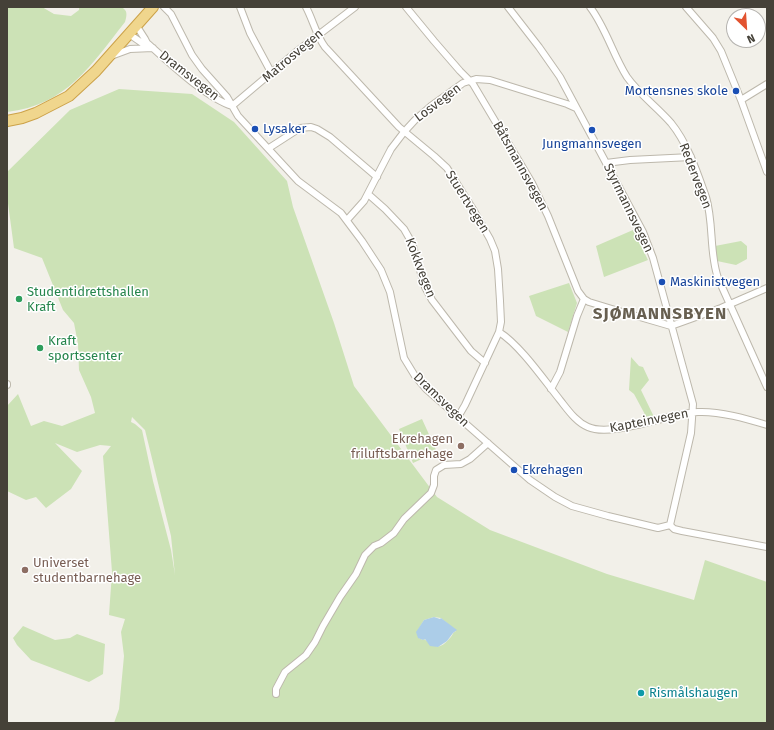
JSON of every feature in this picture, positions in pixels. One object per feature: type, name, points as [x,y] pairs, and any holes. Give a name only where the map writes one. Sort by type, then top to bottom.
[{"type":"highway","points":[[7,122],[36,113],[69,96],[108,58],[153,7]]},
{"type":"street","points":[[240,7],[250,33],[272,74]]},
{"type":"street","name":"Stuertvegen","points":[[306,7],[318,36],[325,47],[404,132],[447,168],[464,192],[495,251],[498,269],[501,322],[499,332],[458,417]]},
{"type":"street","name":"Matrosvegen","points":[[232,106],[355,7]]},
{"type":"street","name":"Båtsmannsvegen","points":[[406,7],[460,71],[471,80],[532,183],[545,210],[578,291],[584,298]]},
{"type":"street","name":"Styrmannsvegen","points":[[508,7],[560,77],[647,241],[653,258],[688,386],[693,413],[688,446],[670,525]]},
{"type":"street","name":"Redervegen","points":[[590,7],[603,28],[628,78],[676,130],[691,157],[709,211],[712,252],[715,269],[729,305],[767,387]]},
{"type":"street","points":[[686,7],[717,44],[741,100],[767,172]]},
{"type":"street","name":"Dramsvegen","points":[[166,9],[202,69],[221,89],[238,116],[298,181],[337,210],[347,220],[376,262],[393,300],[402,350],[410,370],[426,389],[541,488],[572,506],[658,528],[670,525],[674,529],[682,531],[767,547]]},
{"type":"street","name":"Dramsvegen","points":[[136,25],[147,43],[199,87],[221,102],[232,106]]},
{"type":"street","name":"Dramsvegen","points":[[129,34],[142,43],[147,43]]},
{"type":"street","points":[[108,58],[130,49],[153,48]]},
{"type":"street","name":"Losvegen","points":[[347,220],[356,211],[368,194],[391,149],[404,132],[415,120],[450,91],[463,83],[471,80],[483,79],[497,82],[576,108]]},
{"type":"street","points":[[741,100],[767,84]]},
{"type":"street","points":[[269,148],[300,128],[311,127],[330,137],[377,177]]},
{"type":"street","points":[[606,163],[630,160],[691,157]]},
{"type":"street","name":"Kokkvegen","points":[[368,194],[404,229],[412,244],[425,287],[432,300],[471,351],[485,363]]},
{"type":"street","points":[[551,389],[560,372],[584,298],[612,310],[671,326],[729,305],[767,288]]},
{"type":"street","name":"Kapteinvegen","points":[[499,332],[514,344],[572,415],[593,429],[611,430],[693,413],[707,413],[727,416],[767,425]]},
{"type":"street","points":[[276,694],[276,689],[285,672],[306,655],[316,642],[323,626],[352,580],[365,555],[374,546],[381,543],[394,533],[404,519],[425,501],[431,493],[436,470],[444,465],[461,464],[470,459],[488,443]]},
{"type":"green space","points":[[7,7],[42,7],[54,14],[71,16],[79,10],[79,7],[121,7],[126,11],[126,15],[125,22],[89,68],[62,92],[46,101],[28,108],[7,112]]},
{"type":"green space","points":[[119,89],[192,94],[234,122],[287,181],[293,207],[334,323],[354,386],[437,497],[490,530],[607,574],[694,600],[705,560],[767,582],[767,723],[114,723],[119,709],[124,656],[121,632],[125,619],[109,615],[112,572],[103,456],[111,446],[100,445],[77,452],[55,443],[82,471],[71,489],[46,508],[36,497],[26,500],[7,491],[7,406],[18,394],[31,426],[44,421],[62,426],[95,413],[91,397],[79,370],[78,344],[74,323],[63,310],[42,258],[14,248],[7,196],[7,172],[70,110]],"holes":[[[132,417],[145,430],[171,536],[175,575],[171,550],[153,481],[142,430],[131,422]],[[434,617],[441,618],[456,631],[443,645],[440,646],[434,646],[424,639],[419,638],[418,630],[424,620]]]},
{"type":"green space","points":[[633,230],[648,260],[604,277],[596,246]]},
{"type":"green space","points":[[741,241],[747,246],[747,259],[736,265],[717,261],[715,246]]},
{"type":"green space","points":[[569,283],[577,303],[568,332],[536,316],[529,296]]},
{"type":"green space","points":[[631,357],[639,366],[643,367],[649,380],[641,390],[655,419],[648,420],[634,394],[629,390]]},
{"type":"green space","points":[[422,419],[437,452],[413,463],[399,429]]},
{"type":"green space","points":[[23,626],[55,640],[70,638],[77,634],[105,644],[103,674],[89,682],[31,660],[17,645],[13,638]]},
{"type":"water","points":[[434,617],[441,618],[457,630],[447,641],[438,647],[430,646],[425,639],[423,640],[418,638],[416,632],[424,620]]},
{"type":"place","name":"Mortensnes skole","points":[[736,91]]},
{"type":"place","name":"Lysaker","points":[[255,129]]},
{"type":"place","name":"Jungmannsvegen","points":[[592,130]]},
{"type":"place","name":"Maskinistvegen","points":[[662,282]]},
{"type":"place","name":"Studentidrettshallen Kraft","points":[[19,299]]},
{"type":"place","name":"Kraft sportssenter","points":[[40,348]]},
{"type":"place","name":"Ekrehagen friluftsbarnehage","points":[[461,446]]},
{"type":"place","name":"Ekrehagen","points":[[514,470]]},
{"type":"place","name":"Universet studentbarnehage","points":[[25,570]]},
{"type":"place","name":"Rismålshaugen","points":[[641,693]]},
{"type":"district","name":"SJØMANNSBYEN","points":[[660,314]]}]
